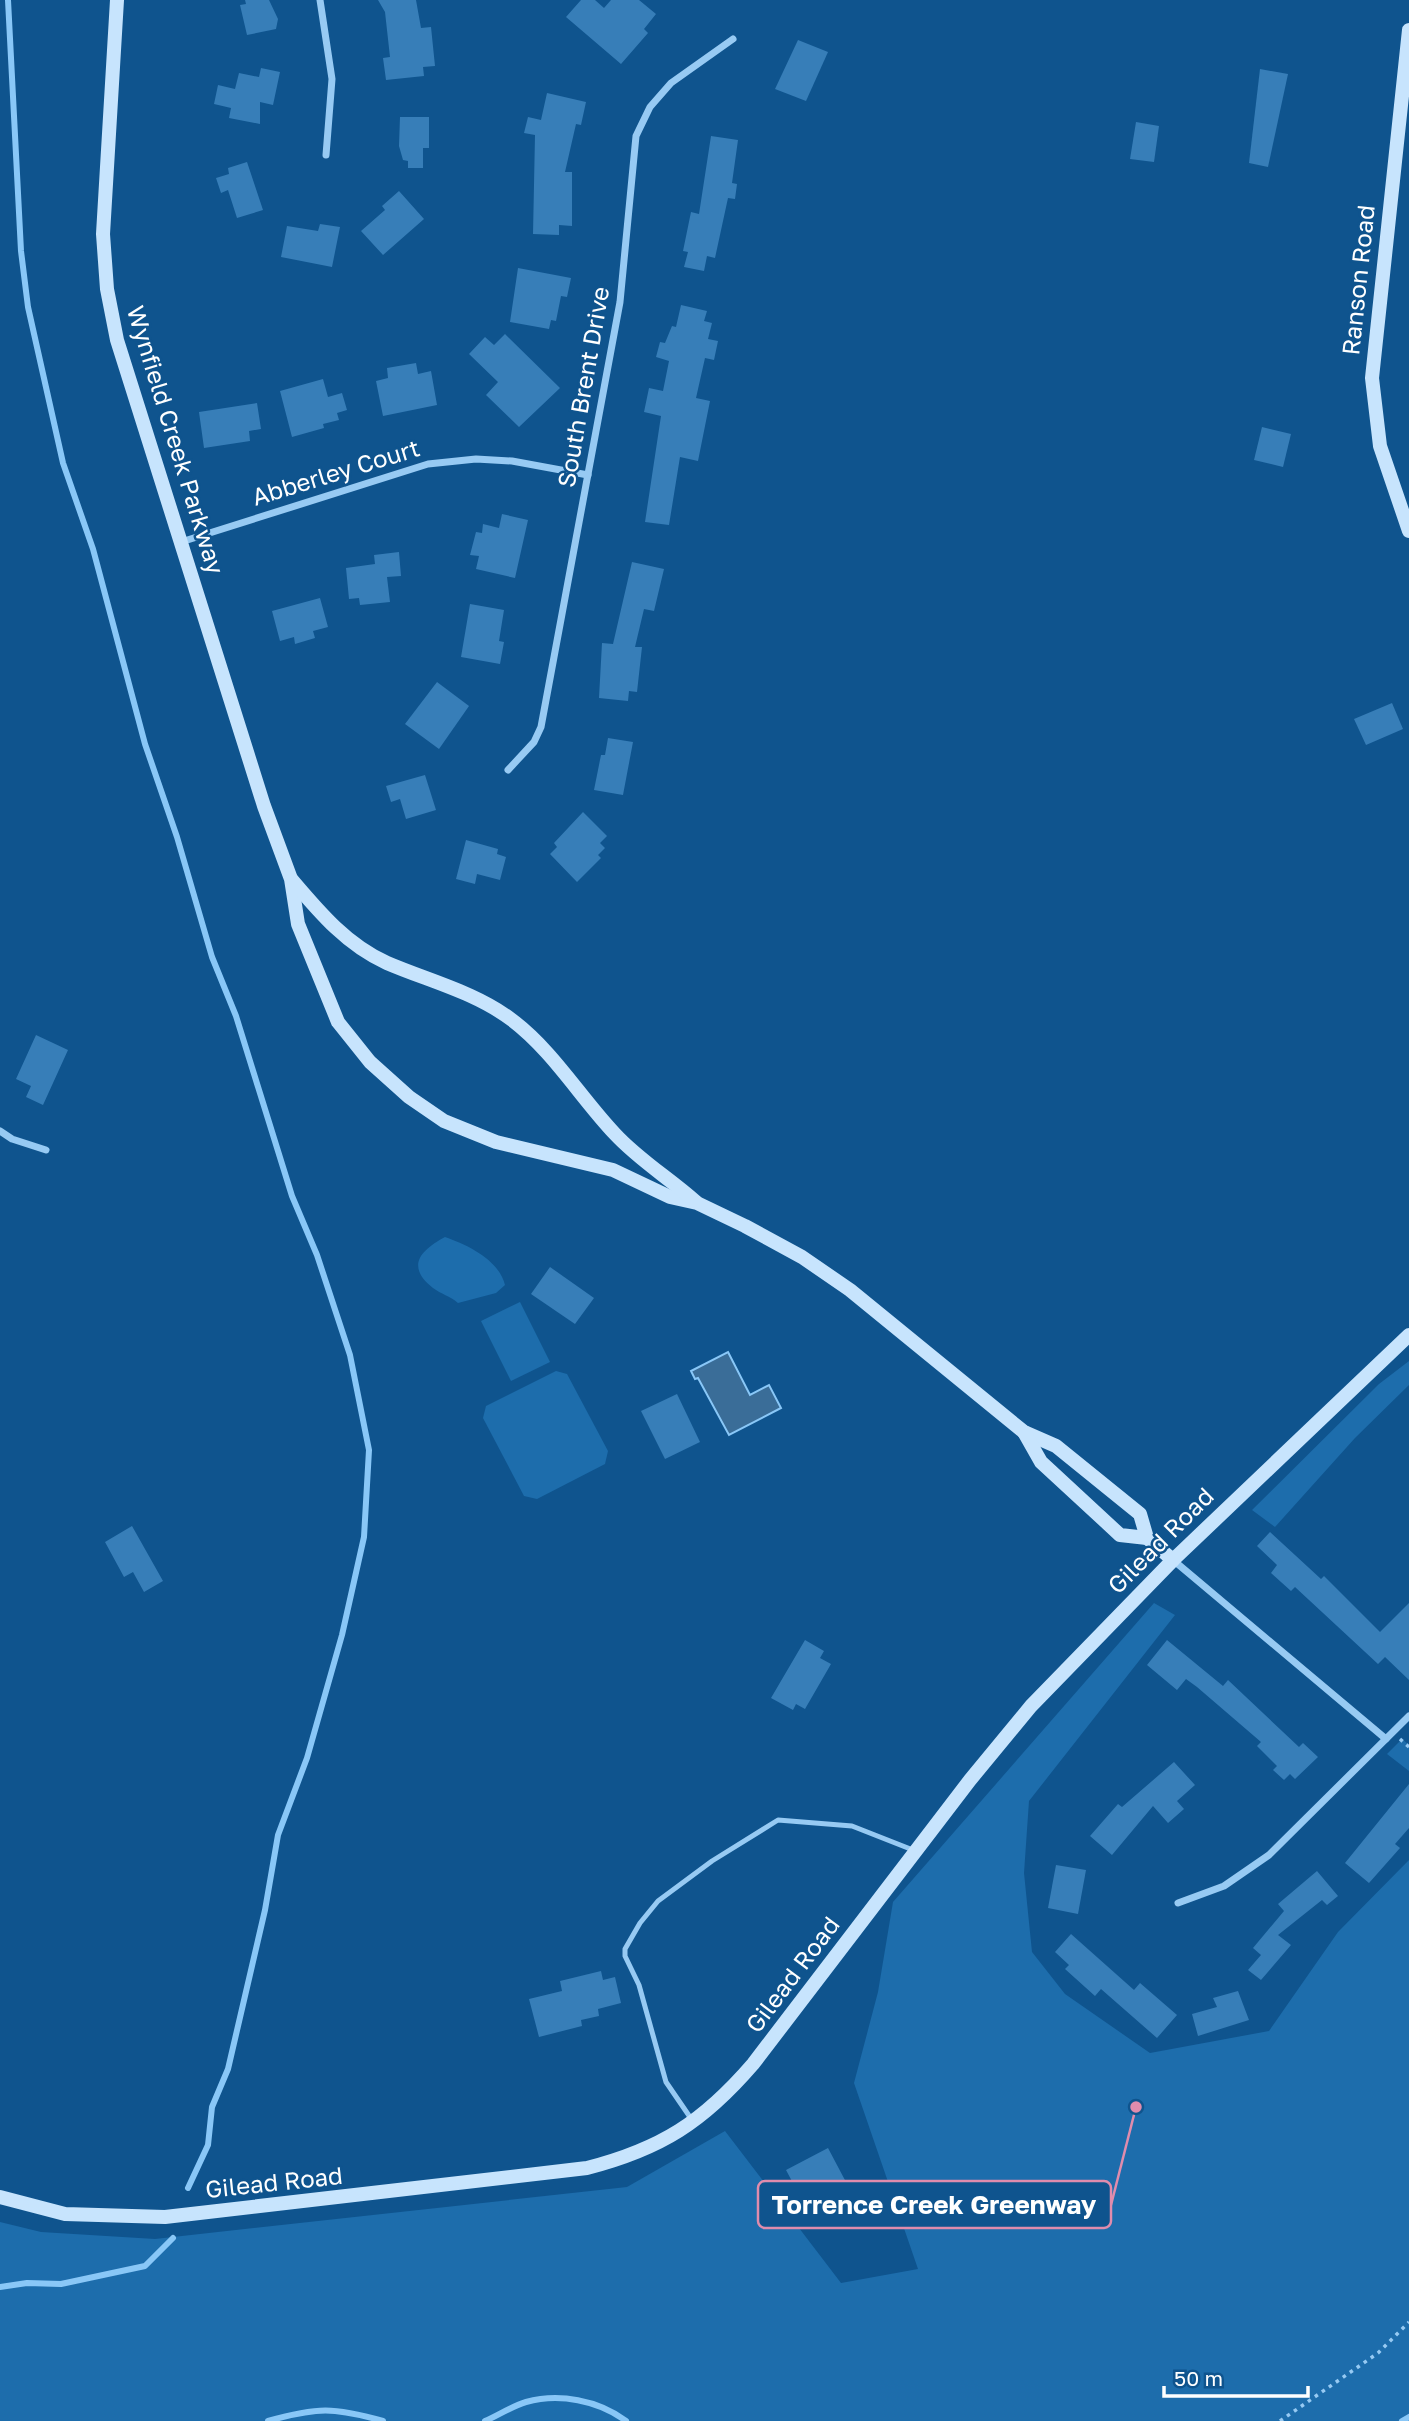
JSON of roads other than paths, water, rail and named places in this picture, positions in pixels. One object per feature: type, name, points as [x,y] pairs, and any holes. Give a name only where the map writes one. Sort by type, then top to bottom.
[{"type":"street","name":"Wynfield Creek Parkway","points":[[117,0],[103,222],[107,289],[117,340],[264,806],[291,879],[298,925],[338,1022],[370,1062],[409,1097],[444,1121],[496,1142],[613,1170],[670,1197],[697,1203]]},
{"type":"street","points":[[320,0],[332,79],[326,155]]},
{"type":"street","name":"Ranson Road","points":[[1409,30],[1372,378],[1380,446],[1409,531]]},
{"type":"street","name":"South Brent Drive","points":[[508,770],[534,742],[541,727],[620,302],[635,147],[640,125],[650,107],[671,83],[733,39]]},
{"type":"street","name":"Abberley Court","points":[[181,542],[428,464],[476,459],[512,461],[588,475]]},
{"type":"street","name":"Wynfield Creek Parkway","points":[[291,879],[324,918],[352,942],[385,962],[485,1002],[511,1019],[536,1039],[639,1158],[697,1203],[745,1226],[828,1274],[1024,1432],[1056,1446],[1140,1514],[1147,1538],[1386,1739]]},
{"type":"street","points":[[0,1131],[12,1139],[46,1150]]},
{"type":"street","name":"Gilead Road","points":[[0,2197],[65,2214],[93,2217],[165,2217],[233,2210],[587,2168],[645,2151],[694,2123],[733,2087],[753,2064],[1031,1706],[1172,1560],[1409,1335]]},
{"type":"street","name":"Wynfield Creek Parkway","points":[[1024,1432],[1041,1462],[1119,1535],[1147,1538]]},
{"type":"street","points":[[1178,1903],[1216,1889],[1251,1870],[1409,1716]]},
{"type":"lane","points":[[694,2123],[666,2082],[639,1985],[625,1956],[625,1949],[640,1923],[658,1901],[712,1861],[778,1820],[852,1826],[916,1851]]},
{"type":"waterway","points":[[8,0],[21,251],[28,307],[63,463],[93,549],[145,744],[177,837],[212,957],[236,1016],[292,1196],[317,1255],[350,1355],[369,1450],[364,1537],[342,1635],[307,1758],[278,1835],[265,1910],[228,2069],[212,2107],[208,2145],[188,2188]]},
{"type":"waterway","points":[[0,2287],[27,2283],[61,2284],[145,2266],[173,2238]]},
{"type":"waterway","points":[[485,2421],[521,2404],[552,2398],[591,2403],[626,2421]]},
{"type":"waterway","points":[[268,2421],[326,2410],[383,2421]]},
{"type":"waterway","points":[[1402,2421],[1409,2417]]},
{"type":"place","name":"Torrence Creek Greenway","points":[[1136,2107]]}]
